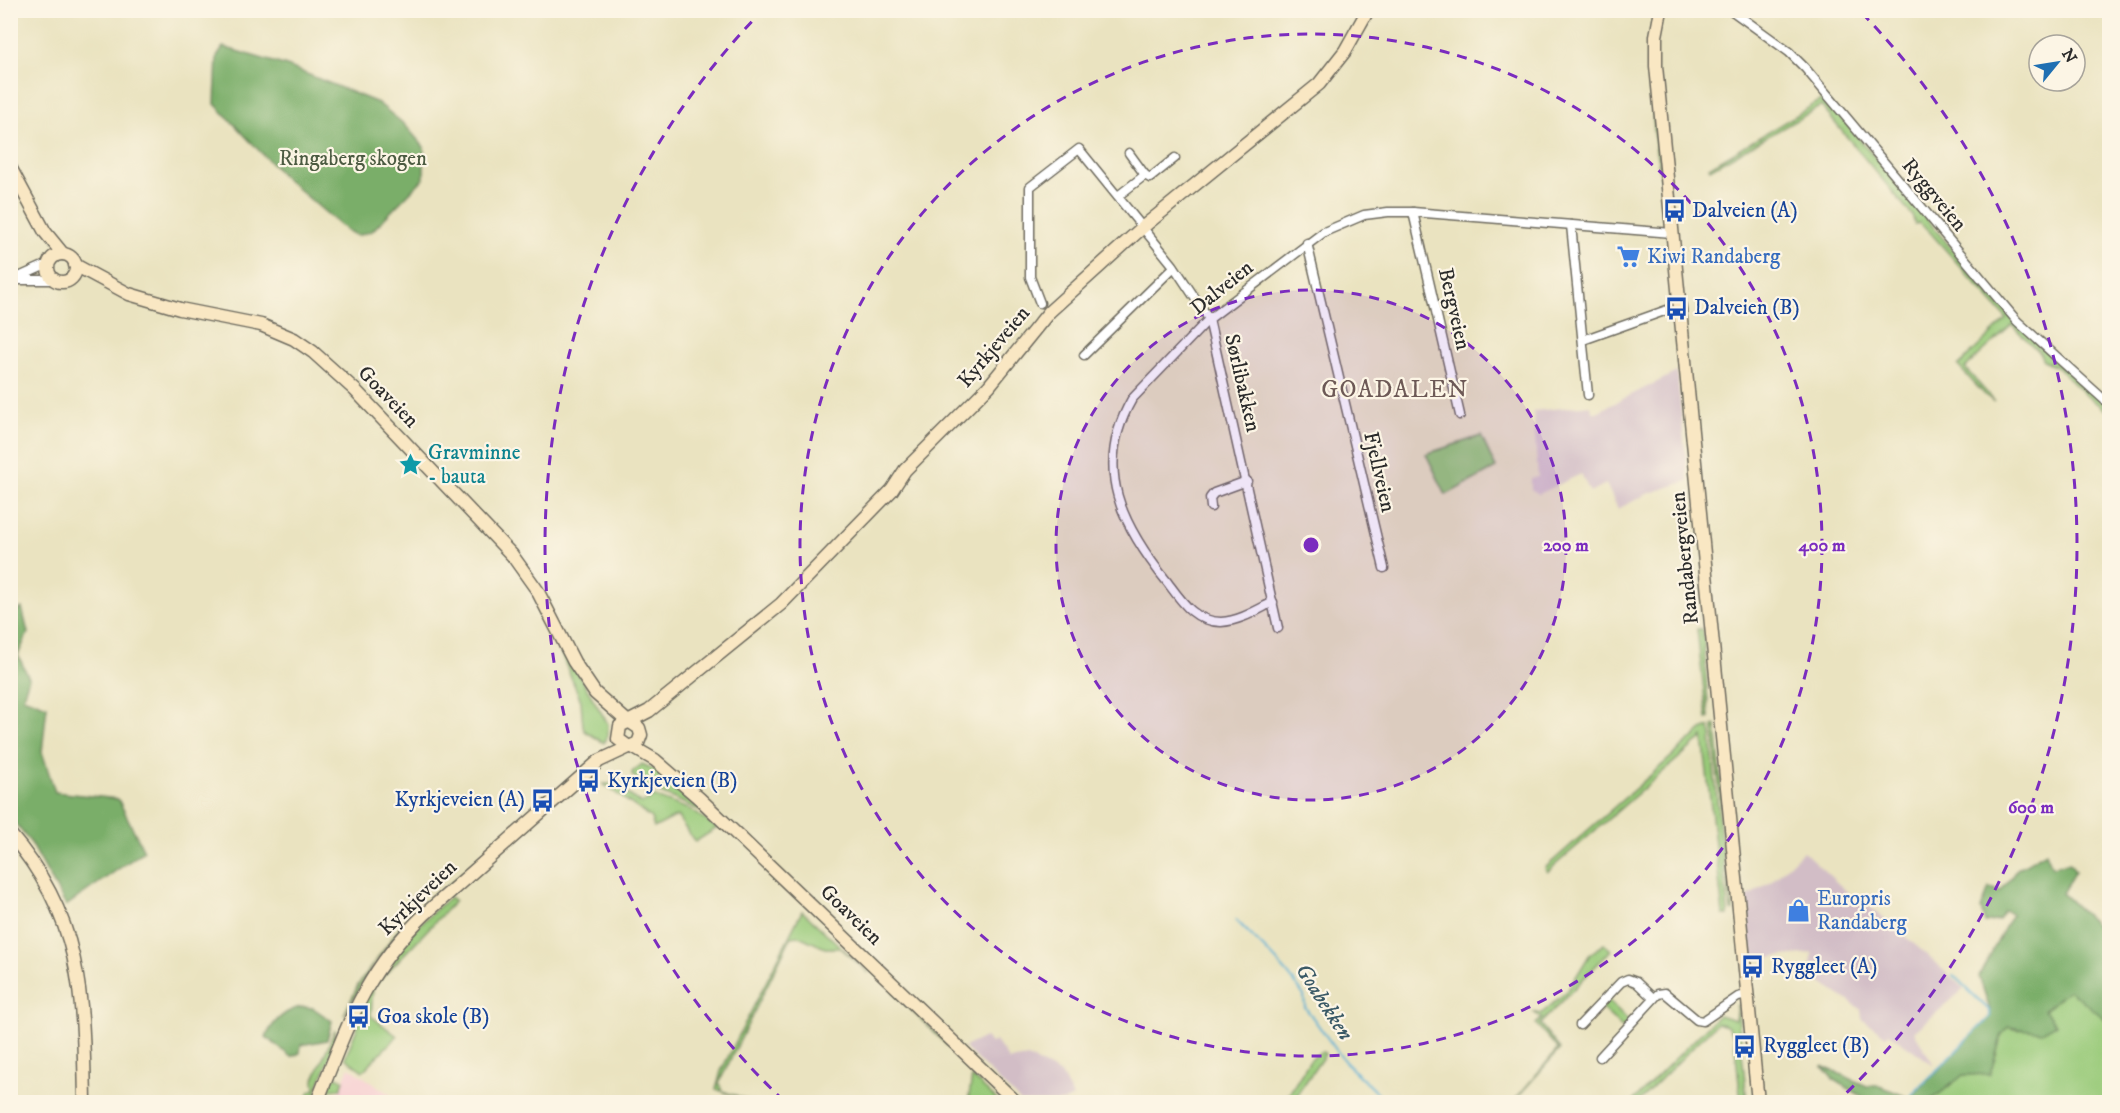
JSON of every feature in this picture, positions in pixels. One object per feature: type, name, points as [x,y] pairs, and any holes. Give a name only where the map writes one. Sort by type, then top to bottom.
[{"type":"main road","name":"Kyrkjeveien","points":[[629,722],[649,711],[796,590],[892,490],[905,470],[989,386],[1049,312],[1143,227],[1319,84],[1345,51],[1368,10]]},
{"type":"main road","name":"Randabergveien","points":[[1661,10],[1656,36],[1656,66],[1758,1102]]},
{"type":"main road","points":[[10,167],[45,232],[75,265],[75,273],[68,281],[53,280],[49,273],[45,232]]},
{"type":"main road","points":[[49,262],[55,255],[63,254]]},
{"type":"main road","name":"Goaveien","points":[[75,265],[109,285],[180,309],[261,325],[294,339],[332,368],[512,555],[537,590],[574,662],[602,702],[620,743],[656,760],[753,848],[1016,1102]]},
{"type":"main road","name":"Goaveien","points":[[68,281],[109,285]]},
{"type":"main road","name":"Goaveien","points":[[602,702],[641,733],[656,760]]},
{"type":"main road","name":"Kyrkjeveien","points":[[641,733],[649,711]]},
{"type":"main road","points":[[617,734],[620,726],[629,722]]},
{"type":"main road","points":[[630,747],[638,743],[641,733]]},
{"type":"main road","name":"Kyrkjeveien","points":[[317,1102],[364,990],[398,942],[425,914],[599,761],[617,734]]},
{"type":"main road","name":"Kyrkjeveien","points":[[599,761],[630,747]]},
{"type":"main road","points":[[10,834],[48,888],[70,941],[83,1012],[85,1102]]},
{"type":"street","name":"Ryggveien","points":[[1731,10],[1789,52],[1805,68],[2017,321],[2109,405]]},
{"type":"street","name":"Sørlibakken","points":[[1040,303],[1030,277],[1030,187],[1079,149],[1174,267],[1209,319],[1278,628]]},
{"type":"street","points":[[1129,153],[1144,175],[1150,177],[1176,159]]},
{"type":"street","points":[[1118,196],[1144,175]]},
{"type":"street","name":"Dalveien","points":[[1272,602],[1239,619],[1221,622],[1204,619],[1189,611],[1137,544],[1118,497],[1114,453],[1123,415],[1132,399],[1209,319],[1307,243],[1346,221],[1364,215],[1413,212],[1672,233]]},
{"type":"street","name":"Bergveien","points":[[1413,212],[1460,415]]},
{"type":"street","points":[[1571,225],[1588,395]]},
{"type":"street","name":"Fjellveien","points":[[1307,243],[1384,568]]},
{"type":"street","points":[[10,280],[49,262]]},
{"type":"street","points":[[1084,356],[1174,267]]},
{"type":"street","points":[[10,280],[53,280]]},
{"type":"street","points":[[1583,340],[1667,310]]},
{"type":"street","points":[[1211,507],[1210,498],[1214,493],[1246,482]]},
{"type":"street","points":[[1580,1025],[1621,982],[1628,979],[1636,982],[1653,998]]},
{"type":"street","points":[[1600,1057],[1653,998],[1665,993],[1697,1020],[1703,1022],[1738,997],[1747,995]]},
{"type":"shaded area","points":[[1677,372],[1688,481],[1647,494],[1618,509],[1606,484],[1590,492],[1581,474],[1539,494],[1531,489],[1531,478],[1538,477],[1533,411],[1591,405],[1592,412],[1597,412]]},
{"type":"shaded area","points":[[1803,851],[1858,902],[1870,907],[1964,989],[1914,1032],[1934,1065],[1889,1033],[1886,1036],[1862,1019],[1861,1009],[1809,975],[1813,953],[1752,958],[1747,951],[1744,899],[1771,882]]},
{"type":"shaded area","points":[[985,1037],[991,1043],[996,1041],[1009,1060],[1028,1057],[1061,1074],[1073,1097],[1063,1102],[1021,1102],[964,1047]]},
{"type":"shaded area","points":[[349,1067],[401,1102],[334,1102]]},
{"type":"green space","name":"Ringaberg skogen","points":[[223,47],[287,66],[378,103],[405,125],[424,147],[424,178],[372,231],[357,236],[346,230],[284,177],[215,104],[217,56]]},
{"type":"green space","points":[[1648,59],[1650,59],[1662,182],[1656,152]]},
{"type":"green space","points":[[1825,98],[1989,293],[2109,408],[2109,412],[2084,394],[2062,371],[2042,359],[2040,353],[2012,325],[1965,368],[1995,402],[1986,396],[1958,366],[2007,319],[1928,230],[1919,223],[1915,224],[1912,215],[1821,106],[1710,169],[1709,167]]},
{"type":"green space","points":[[1481,436],[1496,468],[1446,495],[1426,454]]},
{"type":"green space","points":[[22,608],[28,633],[18,655],[29,678],[23,697],[47,706],[42,752],[55,792],[118,799],[144,851],[66,906],[31,843],[11,818],[11,613]]},
{"type":"green space","points":[[549,625],[608,724],[608,735],[604,743],[585,731],[583,727],[581,701]]},
{"type":"green space","points":[[1697,629],[1703,629],[1709,718],[1707,719]]},
{"type":"green space","points":[[1716,725],[1733,911],[1731,910],[1713,726]]},
{"type":"green space","points":[[1710,727],[1728,915],[1723,915],[1703,737],[1547,872],[1545,868],[1702,730]]},
{"type":"green space","points":[[642,764],[669,779],[708,814],[645,786],[632,775],[632,772]]},
{"type":"green space","points":[[603,784],[612,784],[641,803],[653,796],[691,810],[717,828],[695,842],[677,816],[654,828],[651,818]]},
{"type":"green space","points":[[2046,852],[2052,867],[2070,863],[2075,871],[2062,893],[2096,925],[2109,931],[2109,1022],[2069,990],[2044,1010],[2056,1024],[2042,1032],[2008,1027],[2002,1034],[1990,1074],[1963,1075],[1929,1102],[1871,1102],[1833,1079],[1822,1066],[1867,1086],[1880,1086],[1910,1098],[1990,1017],[1990,1010],[1979,976],[2012,914],[2005,911],[1999,920],[1985,923],[1981,909],[1989,888],[2001,891],[2017,869]]},
{"type":"green space","points":[[487,853],[389,944],[374,964],[344,1015],[358,985],[399,929]]},
{"type":"green space","points":[[450,897],[455,901],[373,987],[371,1016],[397,1036],[363,1071],[345,1058],[362,1016],[361,1008],[366,993],[379,970],[408,935]]},
{"type":"green space","points":[[802,911],[869,973],[841,948],[825,948],[799,936],[791,937],[719,1083],[722,1091],[754,1102],[751,1102],[716,1089],[721,1071]]},
{"type":"green space","points":[[1604,944],[1611,950],[1540,1024],[1560,1049],[1513,1102],[1558,1049],[1536,1024],[1542,1018],[1533,1012],[1541,1014],[1568,990],[1590,954]]},
{"type":"green space","points":[[2069,989],[2109,1022],[2109,1102],[1929,1102],[1963,1075],[1990,1074],[2002,1034],[2008,1027],[2018,1030],[2055,1025],[2044,1011]]},
{"type":"green space","points":[[893,992],[1008,1102],[1005,1102]]},
{"type":"green space","points":[[1608,1000],[1629,1021],[1623,1028],[1601,1008]]},
{"type":"green space","points":[[1737,1004],[1747,1102],[1741,1102],[1734,1037],[1727,1026],[1717,1023],[1638,1102],[1632,1102],[1719,1015],[1735,1020]]},
{"type":"green space","points":[[304,1007],[313,1008],[332,1021],[327,1040],[301,1045],[300,1053],[291,1057],[266,1037],[281,1016]]},
{"type":"green space","points":[[335,1030],[336,1041],[315,1095],[310,1102],[306,1102],[310,1091],[315,1089],[314,1080]]},
{"type":"green space","points":[[1322,1051],[1325,1054],[1292,1102],[1284,1102],[1310,1060]]},
{"type":"green space","points":[[337,1077],[344,1080],[341,1089],[327,1090],[325,1102],[320,1102],[332,1079]]},
{"type":"green space","points":[[972,1077],[999,1102],[968,1102]]},
{"type":"waterway","name":"Goabekken","points":[[1236,920],[1297,985],[1304,996],[1305,1007],[1345,1062],[1386,1102]]},
{"type":"waterway","points":[[1905,1102],[1990,1017],[1990,1011],[1953,975]]},
{"type":"place","name":"Dalveien (A)","points":[[1674,211]]},
{"type":"place","name":"Kiwi Randaberg","points":[[1629,257]]},
{"type":"place","name":"Dalveien (B)","points":[[1676,308]]},
{"type":"place","name":"Gravminne - bauta","points":[[410,465]]},
{"type":"place","name":"Kyrkjeveien (B)","points":[[589,781]]},
{"type":"place","name":"Kyrkjeveien (A)","points":[[543,800]]},
{"type":"place","name":"Europris Randaberg","points":[[1799,911]]},
{"type":"place","name":"Ryggleet (A)","points":[[1753,967]]},
{"type":"place","name":"Goa skole (B)","points":[[359,1017]]},
{"type":"place","name":"Ryggleet (B)","points":[[1745,1046]]},
{"type":"district","name":"GOADALEN","points":[[1395,390]]}]
